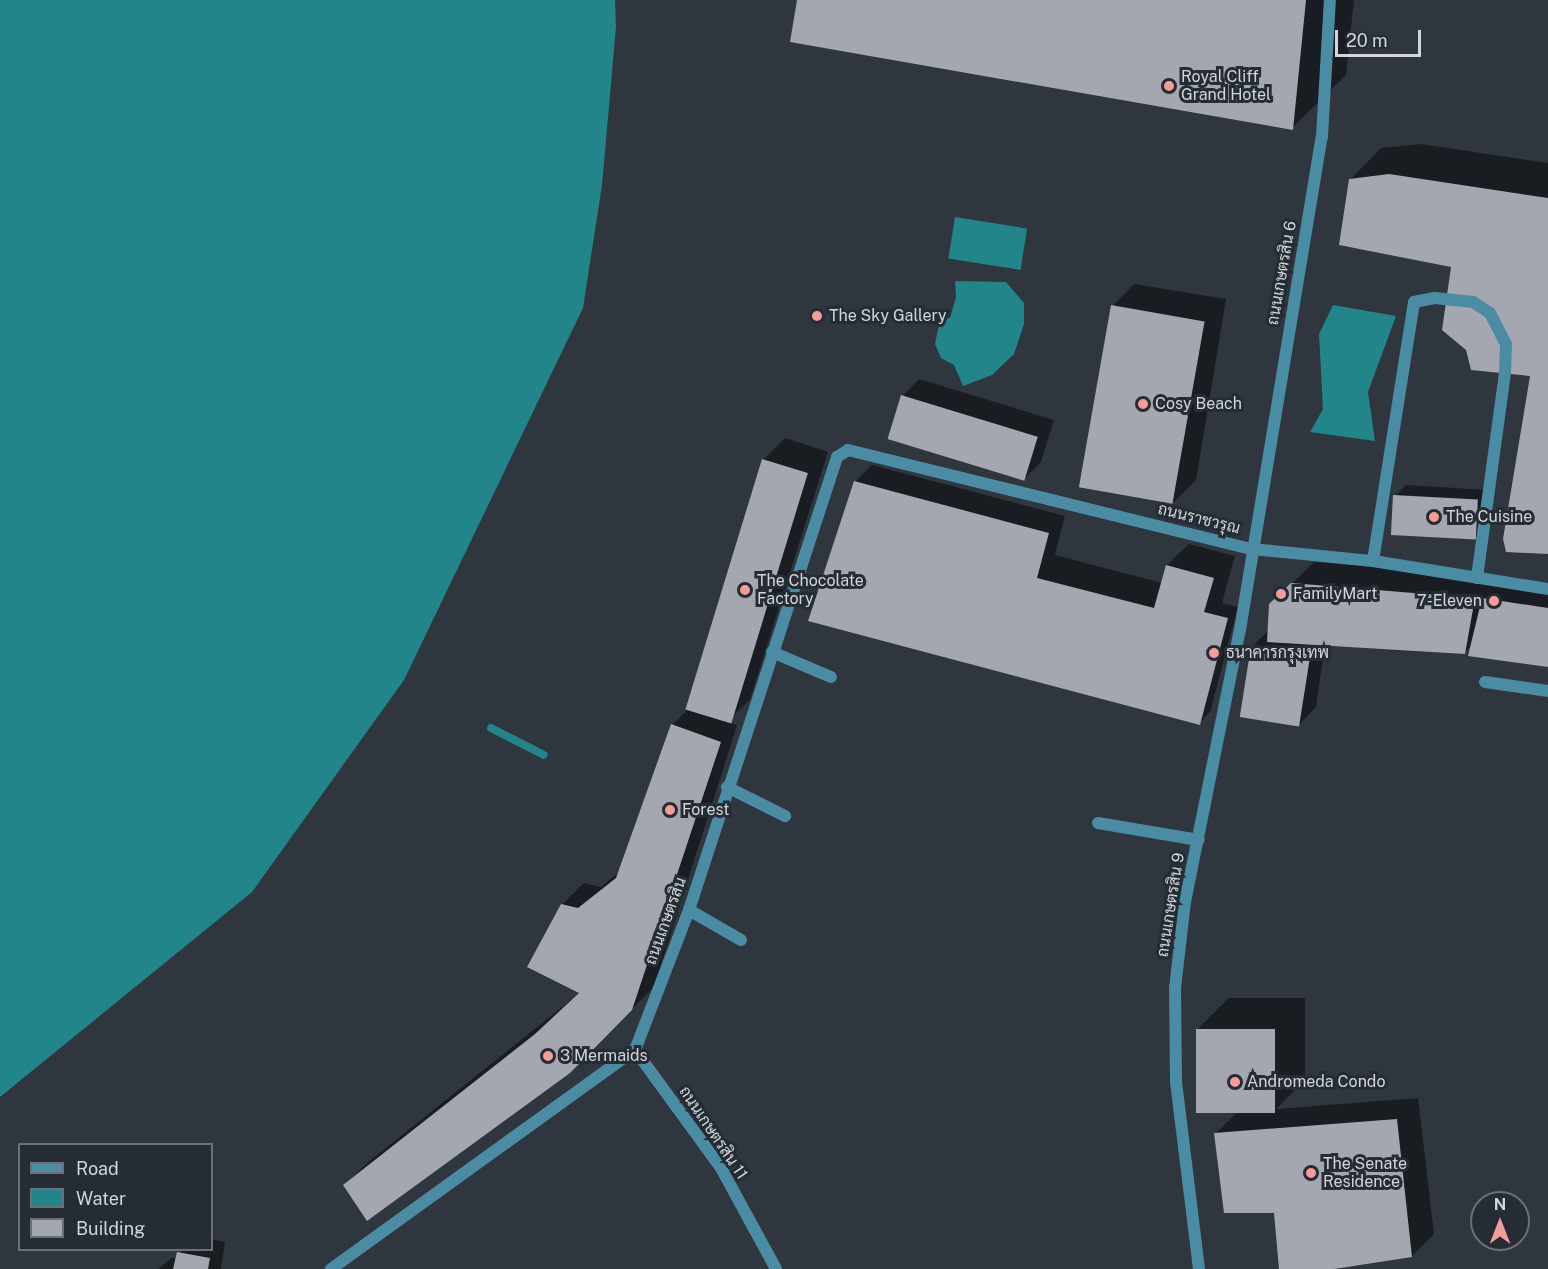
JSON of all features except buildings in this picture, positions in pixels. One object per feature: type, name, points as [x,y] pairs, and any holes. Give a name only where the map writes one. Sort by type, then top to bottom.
[{"type":"street","name":"ถนนเกษตรสิน 6","points":[[1252,549],[1322,137],[1330,0]]},
{"type":"street","points":[[1373,561],[1414,302],[1435,298],[1473,302],[1490,312],[1506,344],[1505,373],[1477,578]]},
{"type":"street","name":"ถนนราชวรุณ","points":[[848,450],[1252,549],[1373,561],[1548,589]]},
{"type":"street","name":"ถนนเกษตรสิน","points":[[635,1050],[689,910],[727,787],[837,457],[848,450]]},
{"type":"street","name":"ถนนเกษตรสิน 9","points":[[1199,1269],[1176,1081],[1175,988],[1185,902],[1199,840],[1252,549]]},
{"type":"street","points":[[772,652],[831,676]]},
{"type":"street","points":[[1485,682],[1548,691]]},
{"type":"street","points":[[727,787],[785,816]]},
{"type":"street","points":[[1098,823],[1199,840]]},
{"type":"street","points":[[689,910],[741,940]]},
{"type":"street","points":[[331,1269],[635,1050]]},
{"type":"street","name":"ถนนเกษตรสิน 11","points":[[635,1050],[721,1168],[776,1269]]},
{"type":"water","points":[[0,0],[615,0],[616,27],[602,185],[583,308],[404,680],[252,892],[0,1097]]},
{"type":"water","points":[[955,217],[1027,228],[1021,270],[948,258]]},
{"type":"water","points":[[955,281],[1006,282],[1024,303],[1024,324],[1014,354],[992,375],[963,386],[954,365],[941,358],[935,344],[940,320],[950,318],[956,297]]},
{"type":"water","points":[[1333,305],[1396,316],[1368,392],[1375,441],[1310,432],[1323,409],[1319,334]]},
{"type":"waterway","points":[[491,728],[544,755]]},
{"type":"place","name":"Royal Cliff Grand Hotel","points":[[1169,86]]},
{"type":"place","name":"The Sky Gallery","points":[[817,316]]},
{"type":"place","name":"Cosy Beach","points":[[1143,404]]},
{"type":"place","name":"The Cuisine","points":[[1434,517]]},
{"type":"place","name":"The Chocolate Factory","points":[[745,590]]},
{"type":"place","name":"FamilyMart","points":[[1281,594]]},
{"type":"place","name":"7-Eleven","points":[[1494,601]]},
{"type":"place","name":"ธนาคารกรุงเทพ","points":[[1214,653]]},
{"type":"place","name":"Forest","points":[[670,810]]},
{"type":"place","name":"3 Mermaids","points":[[548,1056]]},
{"type":"place","name":"Andromeda Condo","points":[[1235,1082]]},
{"type":"place","name":"The Senate Residence","points":[[1311,1173]]}]
